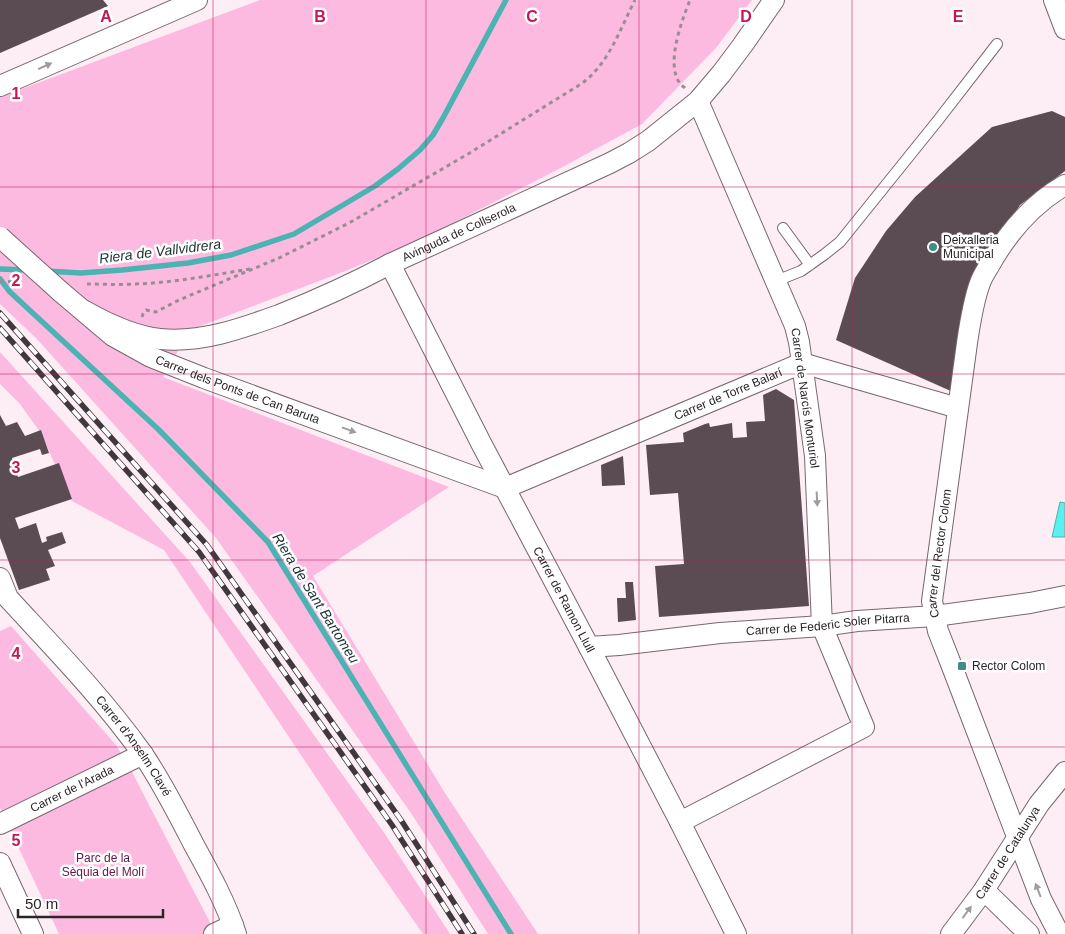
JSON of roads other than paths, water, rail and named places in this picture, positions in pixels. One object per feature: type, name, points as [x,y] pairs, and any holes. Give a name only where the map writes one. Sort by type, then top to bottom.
[{"type":"street","points":[[0,86],[197,0]]},
{"type":"street","name":"Avinguda de Collserola","points":[[85,312],[113,326],[158,339],[205,338],[232,331],[304,305],[358,281],[390,264],[616,160],[648,141],[698,100],[721,74],[774,0]]},
{"type":"street","points":[[1054,0],[1065,29]]},
{"type":"street","name":"Carrer de Narcís Monturiol","points":[[698,100],[795,326],[815,456],[822,626]]},
{"type":"street","name":"Carrer del Rector Colom","points":[[1059,934],[1041,899],[938,631],[932,601],[971,316],[980,282],[1006,238],[1028,213],[1065,185]]},
{"type":"street","name":"Carrer dels Ponts de Can Baruta","points":[[0,237],[113,336],[151,357],[505,488]]},
{"type":"street","name":"Carrer de Ramon Llull","points":[[390,264],[477,435],[590,647],[736,934]]},
{"type":"street","points":[[802,364],[958,408]]},
{"type":"street","name":"Carrer de Torre Balarí","points":[[505,488],[802,364]]},
{"type":"street","name":"Carrer d'Anselm Clavé","points":[[0,578],[4,599],[107,706],[143,754],[208,870],[235,930]]},
{"type":"street","name":"Carrer de Federic Soler Pitarra","points":[[590,647],[720,632],[822,626],[857,621],[935,616],[1065,596]]},
{"type":"street","points":[[680,822],[864,727],[822,626]]},
{"type":"street","name":"Carrer de l'Arada","points":[[0,824],[143,754]]},
{"type":"street","name":"Carrer de Catalunya","points":[[951,934],[984,890],[1038,804],[1065,772]]},
{"type":"street","points":[[0,863],[33,934]]},
{"type":"street","points":[[984,890],[1030,934]]},
{"type":"street","points":[[214,934],[235,930]]},
{"type":"lane","points":[[776,281],[801,271],[840,242],[934,126],[997,44]]},
{"type":"lane","points":[[783,228],[810,265]]},
{"type":"water","points":[[1060,502],[1065,503],[1065,537],[1052,537]]},
{"type":"waterway","name":"Riera de Vallvidrera","points":[[46,271],[81,273],[188,263],[231,255],[294,234],[375,186],[420,150],[433,135],[443,118],[506,0]]},
{"type":"waterway","name":"Riera de Vallvidrera","points":[[0,269],[27,270]]},
{"type":"waterway","name":"Riera de Sant Bartomeu","points":[[0,279],[10,292],[158,429],[268,542],[511,934]]},
{"type":"railway","points":[[0,313],[207,545],[401,820],[474,934]]},
{"type":"railway","points":[[0,328],[199,552],[392,825],[462,934]]},
{"type":"place","name":"Deixalleria Municipal","points":[[933,247]]},
{"type":"place","name":"Rector Colom","points":[[962,666]]},
{"type":"park label","name":"Parc de la Sèquia del Molí","points":[[103,865]]}]
